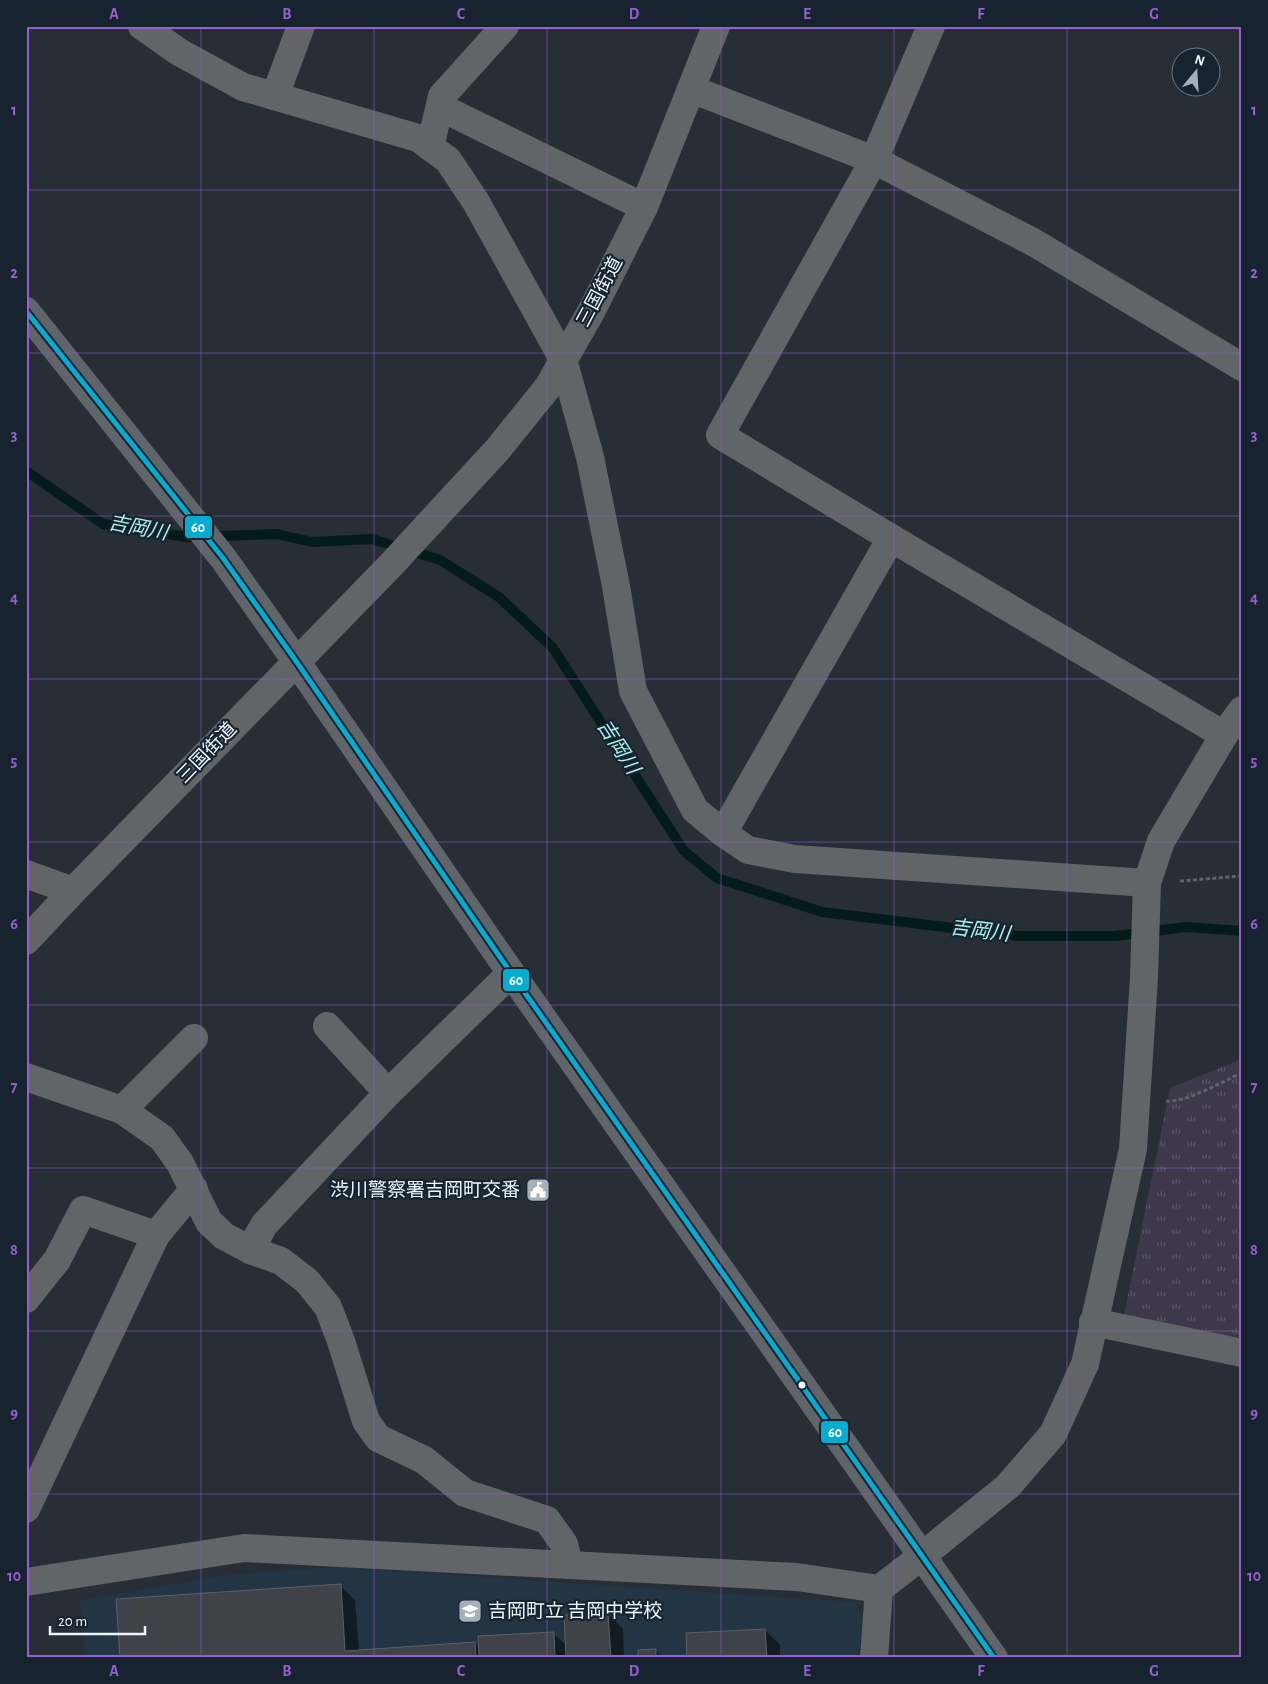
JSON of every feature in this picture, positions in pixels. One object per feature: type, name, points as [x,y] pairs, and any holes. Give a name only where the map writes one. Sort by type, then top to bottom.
[{"type":"main road","points":[[26,311],[223,558],[511,973],[994,1658]]},
{"type":"street","points":[[142,26],[179,52],[244,87],[418,138],[448,160],[476,202],[563,359],[590,457],[616,586],[633,691],[695,810],[748,850],[795,859],[1147,891]]},
{"type":"street","points":[[275,96],[301,26]]},
{"type":"street","points":[[430,147],[442,96],[505,26]]},
{"type":"street","points":[[931,26],[874,160],[720,435],[890,538],[1224,735]]},
{"type":"street","name":"三国街道","points":[[26,942],[73,891],[429,525],[498,449],[548,387],[591,312],[644,207],[691,89],[713,27]]},
{"type":"street","points":[[691,89],[874,160],[1033,242],[1242,367]]},
{"type":"street","points":[[440,107],[644,207]]},
{"type":"street","points":[[723,833],[890,538]]},
{"type":"street","points":[[26,1582],[244,1548],[797,1577],[879,1589],[1008,1486],[1053,1434],[1085,1364],[1133,1150],[1144,977],[1147,891],[1161,841],[1224,735],[1242,710]]},
{"type":"street","points":[[26,874],[73,891]]},
{"type":"street","points":[[250,1250],[264,1225],[388,1093],[511,973]]},
{"type":"street","points":[[327,1026],[388,1093]]},
{"type":"street","points":[[122,1110],[194,1038]]},
{"type":"street","points":[[26,1076],[122,1110],[162,1138],[180,1163],[209,1222],[224,1236],[250,1250],[281,1261],[307,1281],[328,1306],[366,1421],[378,1438],[424,1460],[465,1493],[547,1520],[564,1544],[569,1565]]},
{"type":"street","points":[[26,1509],[156,1235],[194,1189]]},
{"type":"street","points":[[26,1299],[57,1260],[83,1210],[156,1235]]},
{"type":"street","points":[[1093,1322],[1242,1353]]},
{"type":"street","points":[[874,1658],[879,1589]]},
{"type":"path","points":[[1147,891],[1242,876]]},
{"type":"path","points":[[1159,1100],[1171,1102],[1193,1095],[1242,1073]]},
{"type":"shaded area","name":"吉岡町立 吉岡中学校","points":[[333,1567],[855,1602],[865,1619],[859,1648],[859,1658],[85,1658],[80,1600],[226,1575]]},
{"type":"green space","points":[[1242,1059],[1242,1343],[1123,1320],[1170,1088]]},
{"type":"building","points":[[341,1584],[345,1651],[475,1642],[476,1658],[120,1658],[116,1599]]},
{"type":"building","points":[[608,1613],[611,1658],[566,1658],[564,1615]]},
{"type":"building","points":[[765,1629],[767,1658],[687,1658],[686,1633]]},
{"type":"building","points":[[554,1632],[555,1658],[479,1658],[478,1636]]},
{"type":"building","points":[[656,1649],[656,1658],[638,1658],[638,1650]]},
{"type":"waterway","name":"吉岡川","points":[[26,471],[103,524],[186,537],[277,534],[312,542],[372,539],[440,560],[499,597],[553,648],[684,851],[717,878],[822,912],[1019,936],[1115,936],[1186,927],[1242,931]]},
{"type":"transit line","name":"60","points":[[26,311],[223,558],[511,973],[994,1658]]},
{"type":"place","name":"渋川警察署吉岡町交番","points":[[538,1190]]},
{"type":"place","name":"吉岡町立 吉岡中学校","points":[[470,1611]]}]
